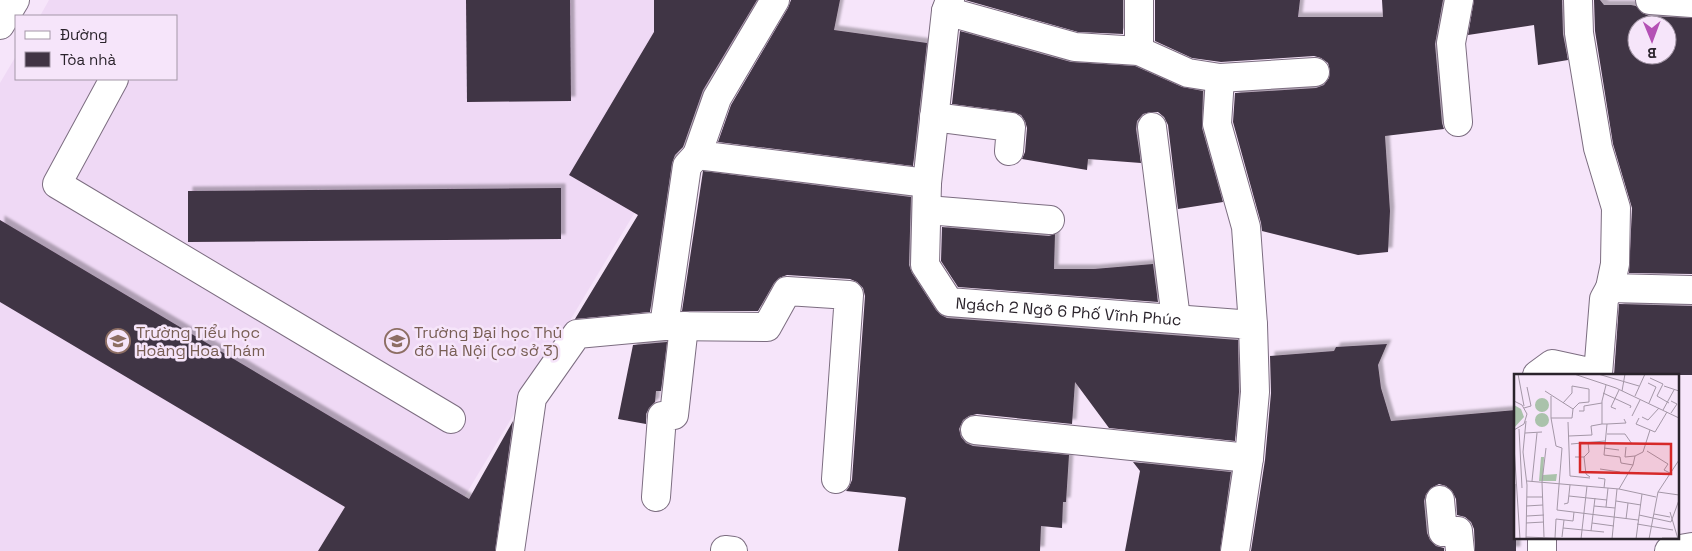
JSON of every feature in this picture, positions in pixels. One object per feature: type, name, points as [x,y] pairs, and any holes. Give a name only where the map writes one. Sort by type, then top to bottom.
[{"type":"lane","points":[[656,497],[662,416],[674,415],[674,326],[687,166],[696,155],[717,98],[775,0]]},
{"type":"lane","points":[[1139,0],[1139,51]]},
{"type":"lane","points":[[1458,122],[1451,43],[1459,0]]},
{"type":"lane","points":[[1538,374],[1552,364],[1598,374],[1604,299],[1610,288],[1615,264],[1616,208],[1598,148],[1579,33],[1578,0]]},
{"type":"lane","points":[[1650,0],[1692,3]]},
{"type":"lane","points":[[927,197],[934,117],[948,6],[1075,47],[1139,51],[1188,74],[1220,78],[1315,72]]},
{"type":"lane","points":[[1220,78],[1217,124],[1246,227],[1253,325],[1255,392],[1249,458],[1235,551]]},
{"type":"lane","points":[[113,80],[57,184],[451,419]]},
{"type":"lane","points":[[934,117],[1011,127],[1009,151]]},
{"type":"lane","points":[[1152,127],[1176,319]]},
{"type":"lane","points":[[696,155],[1050,220]]},
{"type":"lane","name":"Ngách 2 Ngõ 6 Phố Vĩnh Phúc","points":[[927,197],[925,265],[948,302],[1253,325]]},
{"type":"lane","points":[[1610,288],[1692,290]]},
{"type":"lane","points":[[510,551],[532,398],[577,334],[674,326],[766,328],[787,291],[849,295],[836,478]]},
{"type":"lane","points":[[975,430],[1249,458]]},
{"type":"lane","points":[[1440,500],[1443,532],[1458,531],[1460,551]]},
{"type":"lane","points":[[1542,538],[1542,551]]},
{"type":"lane","points":[[1669,551],[1692,547]]},
{"type":"lane","points":[[725,550],[732,551]]},
{"type":"shaded area","name":"Trường Đại học Thủ đô Hà Nội (cơ sở 3)","points":[[49,0],[762,0],[432,551],[0,551],[0,83],[15,58],[15,80],[178,80],[178,15],[41,15]]},
{"type":"building","points":[[466,0],[570,0],[571,101],[467,102]]},
{"type":"building","points":[[654,0],[757,0],[703,90],[683,147],[675,155],[672,163],[650,312],[575,319],[638,215],[569,175],[654,32]]},
{"type":"building","points":[[791,0],[840,0],[834,30],[927,43],[913,166],[718,142],[731,105]]},
{"type":"building","points":[[965,0],[1123,0],[1123,34],[1078,32]]},
{"type":"building","points":[[1155,0],[1300,0],[1298,17],[1383,17],[1382,0],[1443,0],[1435,44],[1444,129],[1385,136],[1390,211],[1388,252],[1358,255],[1262,231],[1233,122],[1235,93],[1316,88],[1324,85],[1329,78],[1328,63],[1314,56],[1221,62],[1192,58],[1155,41]]},
{"type":"building","points":[[1474,0],[1562,0],[1563,34],[1568,60],[1538,65],[1534,25],[1468,35]]},
{"type":"building","points":[[1594,0],[1600,0],[1604,5],[1636,6],[1647,15],[1627,15],[1627,65],[1677,65],[1677,17],[1692,18],[1692,274],[1629,273],[1632,208],[1613,144],[1595,31]]},
{"type":"building","points":[[960,31],[1071,62],[1135,66],[1182,87],[1203,91],[1202,128],[1223,202],[1178,209],[1168,125],[1164,117],[1158,112],[1143,114],[1137,121],[1136,129],[1141,163],[1088,159],[1087,170],[1022,159],[1025,152],[1027,128],[1021,115],[1013,112],[952,104]]},
{"type":"building","points":[[703,171],[911,197],[909,265],[912,273],[936,310],[947,318],[1238,340],[1239,392],[1235,441],[1109,428],[1075,382],[1072,424],[977,414],[969,416],[963,420],[959,429],[961,437],[966,443],[973,446],[1069,455],[1062,528],[1041,526],[1040,551],[898,551],[906,498],[846,491],[852,480],[865,296],[863,288],[857,282],[850,279],[787,275],[779,278],[774,283],[758,311],[682,311]]},
{"type":"building","points":[[561,188],[561,239],[188,242],[188,191]]},
{"type":"building","points":[[0,220],[469,499],[513,421],[495,551],[318,551],[345,507],[0,302]]},
{"type":"building","points":[[942,227],[1049,236],[1055,234],[1054,269],[1094,269],[1153,264],[1158,302],[958,287],[941,261]]},
{"type":"building","points":[[1619,304],[1692,306],[1692,375],[1614,374]]},
{"type":"building","points":[[667,342],[661,391],[656,391],[655,402],[646,414],[646,424],[618,419],[633,345]]},
{"type":"building","points":[[1387,344],[1378,365],[1381,388],[1391,421],[1514,410],[1514,538],[1516,538],[1516,551],[1475,551],[1474,529],[1471,522],[1465,517],[1457,515],[1456,499],[1452,491],[1446,486],[1439,484],[1431,488],[1426,494],[1424,501],[1427,533],[1430,540],[1436,546],[1444,548],[1444,551],[1251,551],[1265,460],[1271,393],[1270,356],[1334,351],[1336,347]]},
{"type":"building","points":[[1133,462],[1231,472],[1220,551],[1125,551],[1140,471]]},
{"type":"place","name":"Trường Tiểu học Hoàng Hoa Thám","points":[[118,341]]},
{"type":"place","name":"Trường Đại học Thủ đô Hà Nội (cơ sở 3)","points":[[397,341]]}]
